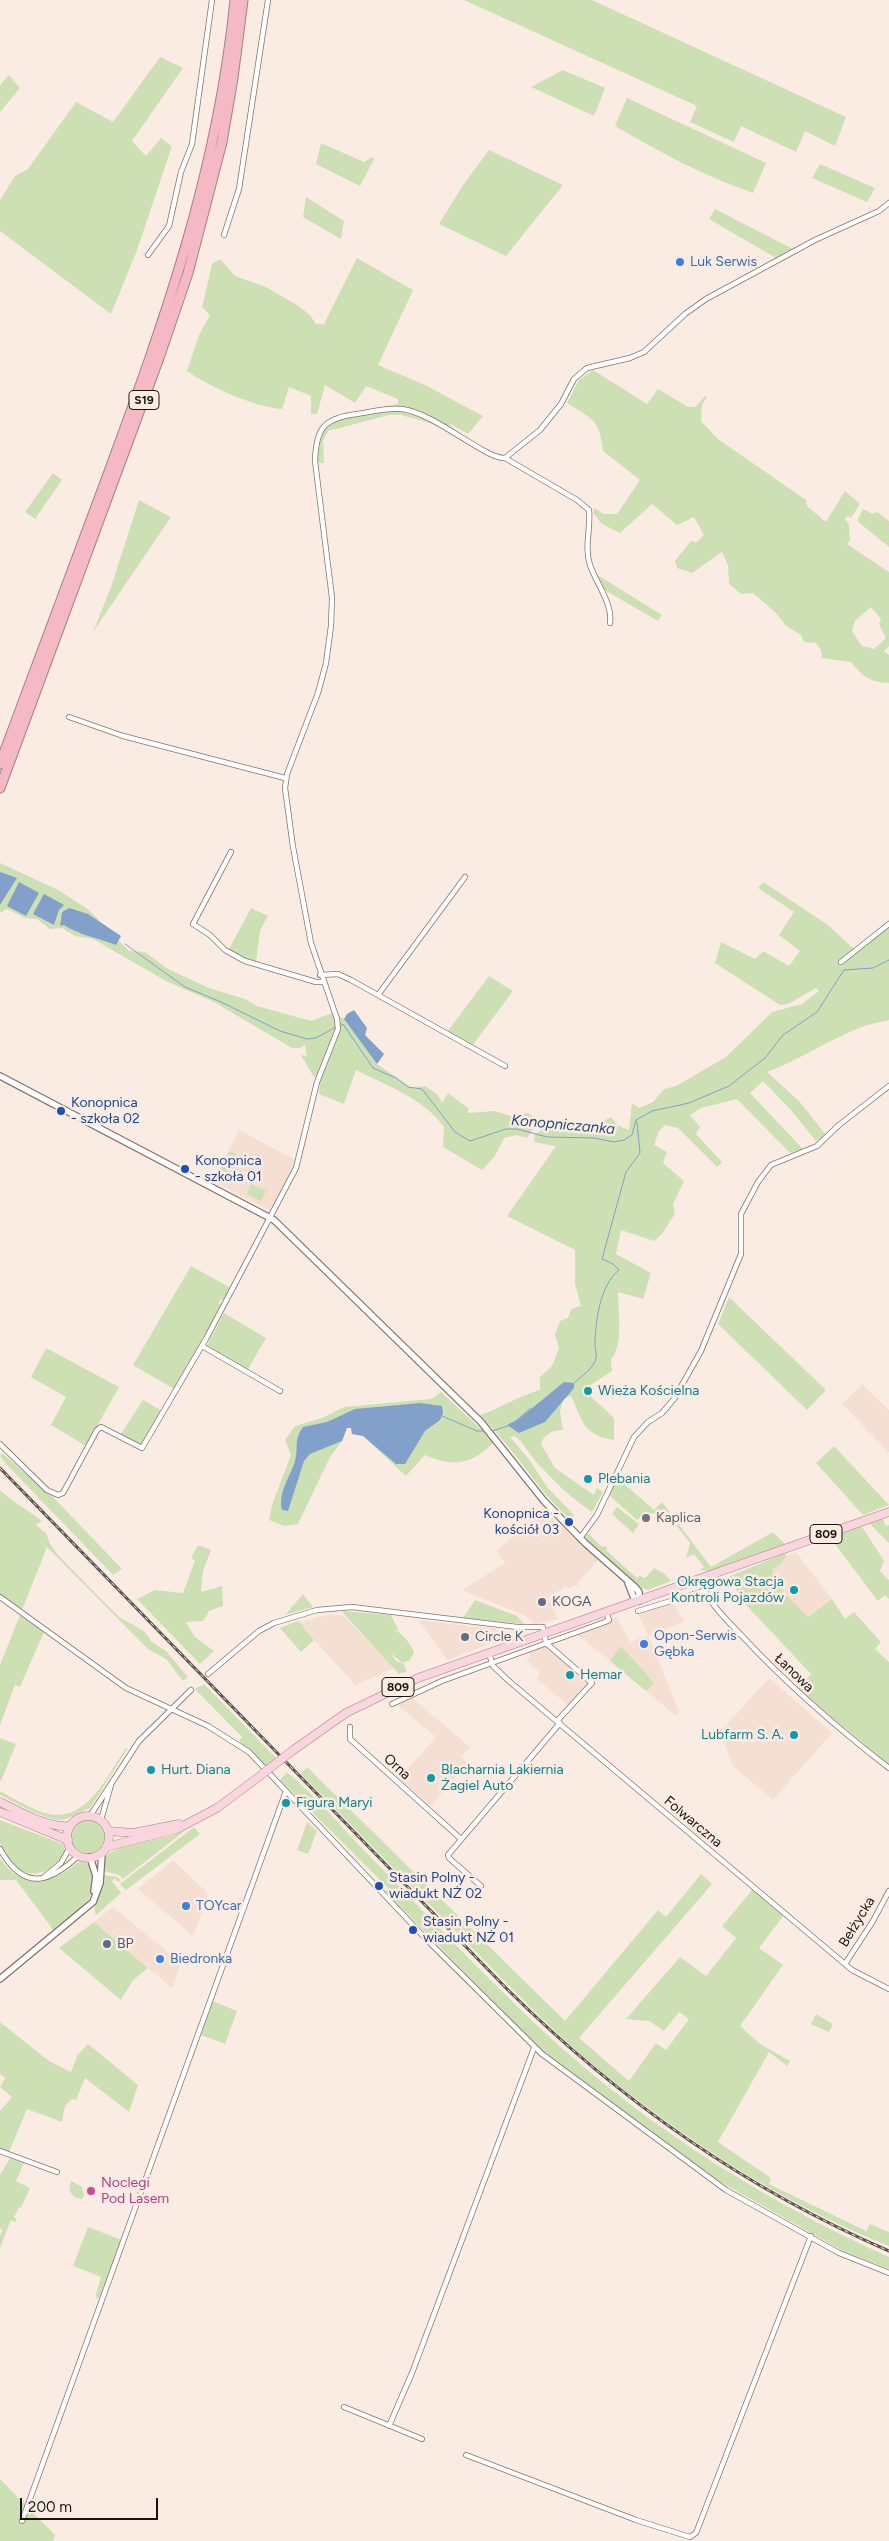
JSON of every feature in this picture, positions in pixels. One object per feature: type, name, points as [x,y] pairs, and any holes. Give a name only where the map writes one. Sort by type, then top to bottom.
[{"type":"highway","name":"S19","points":[[0,764],[148,364],[180,270],[214,140],[235,0]]},
{"type":"highway","name":"S19","points":[[0,788],[159,358],[188,273],[223,137],[243,0]]},
{"type":"main road","name":"809","points":[[79,1855],[90,1857],[104,1850],[162,1834],[217,1808],[331,1723],[372,1699],[418,1678],[889,1512]]},
{"type":"main road","points":[[0,1802],[51,1824],[70,1826]]},
{"type":"main road","points":[[0,1812],[69,1844],[79,1855]]},
{"type":"main road","points":[[69,1844],[70,1826],[79,1818],[90,1816],[101,1820],[109,1831],[104,1850]]},
{"type":"main road","name":"809","points":[[109,1831],[133,1833],[188,1822]]},
{"type":"street","points":[[148,255],[169,226],[181,172],[192,144],[212,0]]},
{"type":"street","points":[[224,235],[239,189],[268,0]]},
{"type":"street","points":[[505,458],[540,430],[561,404],[574,379],[586,368],[626,359],[644,352],[685,314],[706,299],[789,253],[888,207]]},
{"type":"street","points":[[0,1444],[47,1490],[58,1495],[63,1492],[101,1426],[142,1448],[202,1346],[299,1161],[317,1082],[338,1026],[311,943],[285,800],[285,778],[318,693],[326,663],[331,626],[332,598],[316,474],[316,445],[320,430],[330,421],[344,416],[402,409],[436,421],[492,455],[505,458],[577,500],[589,510],[588,552],[590,565],[608,607],[611,616],[610,623]]},
{"type":"street","points":[[70,716],[123,736],[285,778]]},
{"type":"street","points":[[230,852],[193,924],[210,935],[225,950],[245,961],[316,982],[323,982]]},
{"type":"street","points":[[378,995],[465,877]]},
{"type":"street","points":[[841,962],[889,924]]},
{"type":"street","points":[[320,975],[338,974],[505,1066]]},
{"type":"street","points":[[0,1076],[270,1218],[481,1422],[537,1493],[580,1538],[628,1583],[634,1598],[639,1601]]},
{"type":"street","points":[[580,1538],[597,1515],[634,1437],[648,1422],[662,1413],[674,1400],[701,1351],[741,1254],[741,1214],[758,1182],[771,1165],[817,1146],[839,1125],[889,1086]]},
{"type":"street","points":[[202,1346],[280,1391]]},
{"type":"street","name":"Łanowa","points":[[700,1579],[704,1591],[724,1617],[798,1692],[889,1768]]},
{"type":"street","points":[[638,1611],[704,1591]]},
{"type":"street","points":[[0,1596],[126,1688],[208,1726],[233,1740],[254,1757],[350,1860],[534,2048],[712,2180],[839,2252],[889,2273]]},
{"type":"street","points":[[208,1674],[259,1631],[299,1614],[324,1609],[352,1607],[517,1627],[543,1627],[546,1643],[592,1683],[448,1855],[449,1858],[481,1886]]},
{"type":"street","points":[[392,1704],[490,1662],[609,1620],[606,1612]]},
{"type":"street","points":[[489,1653],[490,1662]]},
{"type":"street","name":"Folwarczna","points":[[490,1662],[558,1722],[844,1964],[889,1989]]},
{"type":"street","points":[[90,1816],[139,1741],[191,1690]]},
{"type":"street","name":"Orna","points":[[350,1728],[350,1739],[461,1839]]},
{"type":"street","points":[[101,1820],[112,1780]]},
{"type":"street","points":[[22,2521],[286,1791]]},
{"type":"street","points":[[43,1878],[62,1863],[69,1844]]},
{"type":"street","points":[[0,1849],[11,1867],[18,1873],[32,1878],[43,1878],[62,1871],[79,1855]]},
{"type":"street","points":[[0,1979],[86,1909],[98,1890],[104,1850]]},
{"type":"street","points":[[86,1909],[96,1882],[90,1857]]},
{"type":"street","name":"Bełżycka","points":[[844,1964],[872,1922],[889,1891]]},
{"type":"street","points":[[389,2426],[412,2373],[534,2048]]},
{"type":"street","points":[[0,2151],[57,2172]]},
{"type":"street","points":[[466,2456],[636,2520],[690,2537],[696,2533],[811,2236]]},
{"type":"street","points":[[344,2408],[422,2439]]},
{"type":"shaded area","points":[[239,1130],[298,1161],[271,1211],[213,1181]]},
{"type":"shaded area","points":[[862,1384],[889,1410],[889,1453],[842,1404]]},
{"type":"shaded area","points":[[546,1513],[599,1560],[579,1581],[577,1587],[575,1585],[568,1589],[566,1586],[548,1598],[558,1619],[534,1625],[526,1616],[462,1590],[505,1563],[496,1550]]},
{"type":"shaded area","points":[[796,1552],[832,1599],[808,1617],[782,1590],[772,1568],[781,1564],[787,1556]]},
{"type":"shaded area","points":[[674,1603],[684,1622],[648,1635],[638,1614]]},
{"type":"shaded area","points":[[327,1615],[343,1615],[394,1668],[355,1685],[298,1622]]},
{"type":"shaded area","points":[[617,1617],[630,1642],[648,1635],[679,1712],[676,1716],[646,1691],[653,1683],[621,1647],[610,1661],[577,1634],[602,1626]]},
{"type":"shaded area","points":[[418,1620],[497,1629],[499,1640],[447,1660]]},
{"type":"shaded area","points":[[547,1645],[590,1682],[569,1706],[537,1679],[540,1673],[526,1659],[530,1656],[528,1652]]},
{"type":"shaded area","points":[[769,1678],[832,1733],[773,1800],[733,1766],[720,1732]]},
{"type":"shaded area","points":[[412,1698],[470,1747],[461,1757],[467,1763],[431,1806],[399,1778],[436,1737],[397,1705]]},
{"type":"shaded area","points":[[173,1860],[207,1892],[207,1900],[193,1936],[138,1889]]},
{"type":"shaded area","points":[[113,1907],[181,1963],[172,1988],[94,1922]]},
{"type":"green space","points":[[464,0],[592,0],[846,117],[835,146],[805,131],[796,152],[741,126],[734,142],[690,122],[697,106]]},
{"type":"green space","points":[[160,57],[183,68],[132,141],[146,156],[161,138],[172,146],[137,250],[111,314],[0,231],[0,200],[15,176],[28,169],[76,102],[113,122]]},
{"type":"green space","points":[[563,70],[605,88],[594,116],[531,87]]},
{"type":"green space","points":[[9,75],[20,88],[0,112],[0,85]]},
{"type":"green space","points":[[627,98],[766,163],[753,193],[716,179],[682,163],[615,126]]},
{"type":"green space","points":[[321,143],[364,162],[372,157],[374,159],[360,186],[316,164]]},
{"type":"green space","points":[[489,150],[563,185],[506,256],[439,224],[463,185]]},
{"type":"green space","points":[[820,164],[875,188],[867,202],[812,178]]},
{"type":"green space","points":[[306,197],[344,221],[341,239],[303,217]]},
{"type":"green space","points":[[715,209],[793,249],[776,258],[709,219]]},
{"type":"green space","points":[[357,258],[413,290],[378,365],[425,385],[483,416],[468,434],[450,424],[453,434],[430,423],[401,415],[389,415],[328,431],[323,441],[324,463],[318,463],[318,443],[322,430],[350,413],[398,404],[398,399],[366,386],[355,403],[325,385],[317,414],[311,414],[311,396],[289,387],[282,409],[259,404],[233,395],[187,371],[199,335],[210,315],[202,307],[212,264],[220,259],[235,276],[266,287],[297,305],[310,315],[316,324],[324,324]]},
{"type":"green space","points":[[593,370],[647,404],[658,389],[688,407],[695,407],[705,396],[707,397],[702,405],[701,421],[718,439],[806,500],[807,506],[826,522],[845,491],[860,504],[851,518],[848,516],[845,519],[849,525],[850,540],[847,544],[889,572],[889,646],[884,651],[889,655],[889,683],[867,678],[851,662],[822,658],[821,650],[816,643],[804,642],[801,635],[786,626],[776,613],[753,593],[741,594],[729,584],[728,565],[722,552],[692,573],[677,568],[675,561],[691,541],[697,542],[704,535],[694,517],[677,525],[652,504],[620,533],[602,524],[593,513],[594,508],[604,514],[617,514],[640,480],[603,451],[597,426],[589,417],[567,403],[579,380]],"holes":[[[871,607],[881,619],[879,624],[886,638],[874,649],[862,646],[852,631],[855,621]]]},
{"type":"green space","points":[[53,473],[62,480],[35,519],[25,512]]},
{"type":"green space","points":[[139,500],[171,517],[93,632],[111,587]]},
{"type":"green space","points":[[863,509],[873,514],[877,512],[889,521],[889,547],[857,521]]},
{"type":"green space","points":[[596,574],[662,615],[658,621],[601,588]]},
{"type":"green space","points":[[0,863],[58,890],[89,910],[129,951],[145,952],[168,969],[209,988],[245,999],[257,1006],[311,1021],[332,1013],[344,1019],[377,1064],[412,1088],[425,1086],[438,1095],[442,1103],[448,1093],[469,1109],[467,1113],[495,1111],[511,1116],[528,1113],[539,1121],[527,1138],[516,1135],[504,1138],[495,1156],[482,1170],[443,1147],[444,1127],[436,1117],[416,1101],[356,1070],[344,1104],[319,1094],[320,1082],[312,1074],[301,1055],[307,1056],[305,1045],[300,1048],[292,1048],[214,1002],[166,981],[93,939],[75,936],[62,928],[50,929],[37,919],[25,918],[7,909],[0,913]]},
{"type":"green space","points":[[763,882],[828,925],[854,949],[889,920],[889,1020],[866,1025],[767,1072],[799,1101],[826,1135],[816,1141],[790,1109],[763,1081],[750,1093],[803,1149],[790,1153],[737,1099],[701,1108],[690,1115],[700,1127],[696,1134],[722,1162],[717,1167],[678,1128],[665,1125],[659,1131],[654,1145],[667,1152],[663,1163],[684,1181],[673,1204],[675,1214],[661,1235],[654,1241],[621,1230],[616,1254],[651,1273],[643,1299],[618,1292],[619,1337],[618,1346],[611,1360],[612,1371],[586,1388],[587,1393],[614,1418],[614,1440],[595,1435],[589,1430],[581,1420],[571,1396],[563,1399],[560,1412],[563,1430],[549,1433],[541,1444],[555,1468],[594,1495],[597,1488],[603,1492],[592,1512],[554,1481],[520,1441],[514,1436],[510,1437],[528,1458],[547,1487],[574,1515],[569,1518],[545,1494],[504,1441],[480,1415],[524,1395],[540,1390],[540,1377],[552,1366],[559,1348],[555,1335],[560,1321],[568,1318],[571,1309],[581,1306],[575,1284],[575,1250],[507,1216],[556,1146],[534,1142],[535,1134],[556,1122],[570,1124],[578,1134],[611,1117],[617,1125],[629,1130],[632,1103],[639,1108],[653,1102],[664,1089],[676,1086],[726,1057],[772,1012],[802,1004],[819,991],[816,988],[788,1004],[780,1005],[715,963],[721,942],[755,959],[763,951],[789,966],[800,951],[779,935],[794,912],[758,888]]},
{"type":"green space","points":[[251,908],[268,916],[260,931],[256,962],[244,959],[229,949]]},
{"type":"green space","points":[[489,976],[513,991],[472,1046],[447,1032]]},
{"type":"green space","points":[[230,1151],[240,1156],[230,1176],[219,1171]]},
{"type":"green space","points":[[251,1184],[266,1191],[261,1201],[247,1194]]},
{"type":"green space","points":[[191,1266],[231,1288],[226,1299],[220,1300],[219,1303],[222,1306],[174,1389],[133,1365]]},
{"type":"green space","points":[[729,1297],[826,1390],[807,1410],[718,1324]]},
{"type":"green space","points":[[224,1313],[266,1338],[247,1371],[206,1347]]},
{"type":"green space","points":[[46,1348],[119,1387],[86,1446],[51,1425],[66,1397],[31,1377]]},
{"type":"green space","points":[[441,1392],[483,1431],[493,1443],[477,1456],[461,1462],[444,1461],[425,1455],[406,1476],[363,1436],[352,1434],[351,1428],[347,1428],[342,1441],[330,1457],[298,1524],[284,1526],[269,1520],[272,1505],[291,1455],[285,1440],[295,1426],[322,1418],[344,1407],[431,1399]]},
{"type":"green space","points":[[143,1400],[162,1411],[142,1444],[139,1445],[121,1434]]},
{"type":"green space","points":[[834,1446],[889,1505],[863,1515],[816,1463]]},
{"type":"green space","points":[[2,1453],[54,1498],[122,1569],[113,1575],[5,1463],[0,1456]]},
{"type":"green space","points":[[619,1470],[625,1476],[620,1480],[654,1510],[662,1502],[711,1567],[773,1532],[785,1544],[708,1571],[700,1570],[704,1567],[694,1554],[686,1558],[690,1543],[679,1528],[667,1517],[654,1513],[637,1520],[609,1495]]},
{"type":"green space","points":[[0,1490],[42,1521],[36,1525],[46,1533],[50,1544],[58,1555],[119,1617],[144,1631],[152,1642],[166,1651],[188,1677],[183,1681],[166,1659],[148,1649],[47,1547],[22,1610],[0,1594]]},
{"type":"green space","points":[[617,1507],[639,1524],[633,1533],[612,1514]]},
{"type":"green space","points":[[883,1519],[886,1526],[889,1525],[889,1543],[869,1523]]},
{"type":"green space","points":[[861,1525],[884,1561],[880,1571],[889,1580],[889,1599],[885,1595],[878,1601],[828,1535]]},
{"type":"green space","points":[[588,1533],[602,1547],[606,1546],[607,1551],[637,1578],[640,1576],[645,1578],[654,1568],[665,1574],[671,1581],[648,1590],[641,1588],[585,1537]]},
{"type":"green space","points":[[198,1545],[211,1550],[203,1571],[201,1592],[222,1586],[223,1606],[209,1611],[203,1621],[186,1622],[195,1637],[214,1651],[200,1664],[137,1599],[155,1590],[183,1593],[195,1561],[191,1558]]},
{"type":"green space","points":[[786,1554],[786,1557],[781,1564],[772,1569],[782,1590],[808,1617],[832,1599],[845,1619],[854,1612],[881,1642],[875,1649],[889,1662],[889,1765],[798,1689],[811,1674],[748,1607],[728,1577]]},
{"type":"green space","points":[[303,1594],[313,1607],[285,1615]]},
{"type":"green space","points":[[475,1600],[517,1616],[524,1624],[463,1618]]},
{"type":"green space","points":[[343,1611],[391,1615],[399,1631],[393,1629],[406,1639],[414,1653],[410,1660],[403,1663],[390,1653],[396,1661],[404,1664],[407,1671],[399,1674]]},
{"type":"green space","points":[[20,1615],[44,1632],[20,1687],[15,1685],[0,1725],[0,1665]]},
{"type":"green space","points":[[298,1621],[314,1640],[301,1652],[280,1628]]},
{"type":"green space","points":[[621,1646],[654,1683],[646,1691],[610,1661]]},
{"type":"green space","points":[[204,1684],[276,1758],[266,1766],[239,1741],[242,1737],[195,1689]]},
{"type":"green space","points":[[0,1738],[16,1744],[1,1781],[0,1781]]},
{"type":"green space","points":[[126,1748],[128,1748],[90,1808],[64,1820],[39,1814],[0,1795],[0,1791],[30,1807],[49,1814],[63,1815],[75,1811],[95,1794]]},
{"type":"green space","points":[[307,1767],[565,2021],[658,1910],[666,1917],[701,1874],[712,1884],[579,2038],[629,2081],[656,2043],[666,2050],[689,2019],[679,2012],[664,2031],[649,2021],[626,2019],[680,1957],[706,1976],[736,1938],[722,1926],[753,1889],[784,1915],[759,1948],[783,1965],[740,2026],[760,2044],[790,2061],[787,2066],[769,2052],[718,2142],[771,2178],[769,2184],[866,2231],[870,2224],[889,2232],[889,2246],[819,2215],[751,2177],[685,2134],[603,2073],[528,2005],[301,1774]]},
{"type":"green space","points":[[287,1772],[315,1798],[502,1992],[564,2050],[606,2085],[650,2119],[742,2180],[790,2208],[889,2257],[889,2269],[843,2251],[719,2181],[612,2104],[540,2049],[385,1891],[388,1888],[280,1780]]},
{"type":"green space","points":[[88,1818],[95,1819],[101,1823],[105,1829],[105,1843],[101,1849],[95,1853],[88,1854],[81,1853],[75,1849],[71,1843],[70,1836],[71,1829],[75,1823],[81,1819]]},
{"type":"green space","points":[[0,1820],[63,1844],[65,1852],[57,1863],[48,1870],[30,1873],[21,1870],[6,1855],[0,1843]]},
{"type":"green space","points":[[307,1822],[317,1831],[308,1854],[297,1850]]},
{"type":"green space","points":[[194,1827],[200,1834],[126,1890],[120,1884]]},
{"type":"green space","points":[[186,1830],[123,1879],[119,1875],[104,1871],[105,1857],[118,1849]]},
{"type":"green space","points":[[0,1858],[15,1874],[23,1878],[40,1881],[58,1875],[77,1863],[85,1862],[93,1875],[92,1893],[76,1914],[54,1931],[16,1880],[0,1880]]},
{"type":"green space","points":[[104,1875],[117,1877],[121,1880],[118,1882],[115,1878],[112,1881],[121,1893],[96,1915],[96,1900]]},
{"type":"green space","points":[[94,1922],[148,1968],[133,1980],[121,2000],[59,1948]]},
{"type":"green space","points":[[212,2001],[237,2011],[225,2044],[201,2035]]},
{"type":"green space","points":[[816,2014],[833,2024],[829,2032],[811,2024]]},
{"type":"green space","points":[[0,2022],[49,2061],[71,2072],[77,2056],[88,2044],[138,2085],[129,2112],[85,2078],[76,2100],[72,2099],[65,2106],[62,2122],[27,2109],[9,2152],[0,2148],[0,2111],[12,2097],[0,2087],[5,2078],[0,2074]]},
{"type":"green space","points":[[10,2158],[24,2163],[16,2181],[30,2188],[21,2208],[19,2207],[14,2217],[17,2219],[15,2222],[11,2220],[0,2248],[0,2235],[3,2230],[0,2228],[0,2175]]},
{"type":"green space","points":[[71,2181],[82,2187],[84,2196],[82,2199],[74,2197],[69,2190]]},
{"type":"green space","points":[[88,2227],[122,2240],[99,2298],[95,2297],[101,2277],[73,2266]]},
{"type":"green space","points":[[0,2479],[55,2535],[53,2541],[0,2541]]},
{"type":"water","points":[[0,872],[17,878],[0,905]]},
{"type":"water","points":[[19,882],[39,893],[26,916],[7,906]]},
{"type":"water","points":[[44,894],[64,905],[59,910],[54,925],[33,914]]},
{"type":"water","points":[[69,908],[88,914],[121,936],[116,945],[82,934],[64,925],[60,926],[62,912]]},
{"type":"water","points":[[354,1010],[367,1028],[365,1035],[384,1054],[377,1064],[344,1019],[347,1014]]},
{"type":"water","points":[[564,1382],[574,1383],[574,1388],[545,1422],[519,1433],[507,1425],[519,1419]]},
{"type":"water","points":[[420,1403],[442,1406],[443,1413],[440,1420],[425,1431],[405,1464],[396,1464],[363,1436],[352,1434],[351,1428],[347,1428],[342,1441],[310,1454],[304,1461],[288,1511],[282,1510],[283,1491],[295,1461],[297,1440],[303,1427],[327,1422],[355,1409]]},
{"type":"waterway","name":"Konopniczanka","points":[[125,944],[185,987],[221,1002],[280,1031],[307,1039],[316,1038],[336,1027]]},
{"type":"waterway","name":"Konopniczanka","points":[[340,1026],[343,1024],[373,1068],[396,1078],[408,1087],[422,1089],[455,1132],[470,1141],[506,1129],[517,1129],[547,1137],[594,1138],[614,1142],[624,1140],[632,1135],[636,1120],[652,1111],[689,1103],[729,1086],[765,1058],[783,1035],[817,1012],[844,970],[873,968],[889,960]]},
{"type":"waterway","points":[[573,1384],[595,1362],[596,1326],[600,1305],[607,1285],[619,1270],[613,1264],[602,1259],[626,1172],[640,1153],[637,1122]]},
{"type":"waterway","points":[[517,1420],[531,1408]]},
{"type":"waterway","points":[[442,1416],[477,1431],[486,1431]]},
{"type":"waterway","points":[[492,1431],[508,1426]]},
{"type":"railway","points":[[0,1468],[507,1989],[593,2068],[686,2138],[735,2170],[836,2226],[889,2251]]},
{"type":"place","name":"Luk Serwis","points":[[680,262]]},
{"type":"place","name":"Konopnica - szkoła 02","points":[[61,1111]]},
{"type":"place","name":"Konopnica - szkoła 01","points":[[185,1169]]},
{"type":"place","name":"Wieża Kościelna","points":[[588,1391]]},
{"type":"place","name":"Plebania","points":[[588,1479]]},
{"type":"place","name":"Kaplica","points":[[646,1518]]},
{"type":"place","name":"Konopnica - kościół 03","points":[[569,1522]]},
{"type":"place","name":"Okręgowa Stacja Kontroli Pojazdów","points":[[794,1590]]},
{"type":"place","name":"KOGA","points":[[542,1602]]},
{"type":"place","name":"Circle K","points":[[465,1637]]},
{"type":"place","name":"Opon-Serwis Gębka","points":[[644,1644]]},
{"type":"place","name":"Hemar","points":[[570,1675]]},
{"type":"place","name":"Lubfarm S. A.","points":[[794,1735]]},
{"type":"place","name":"Hurt. Diana","points":[[151,1770]]},
{"type":"place","name":"Blacharnia Lakiernia Żagiel Auto","points":[[431,1778]]},
{"type":"place","name":"Figura Maryi","points":[[286,1803]]},
{"type":"place","name":"Stasin Polny - wiadukt NŻ 02","points":[[379,1886]]},
{"type":"place","name":"TOYcar","points":[[186,1906]]},
{"type":"place","name":"Stasin Polny - wiadukt NŻ 01","points":[[413,1930]]},
{"type":"place","name":"BP","points":[[107,1944]]},
{"type":"place","name":"Biedronka","points":[[160,1959]]},
{"type":"place","name":"Noclegi Pod Lasem","points":[[91,2191]]}]
